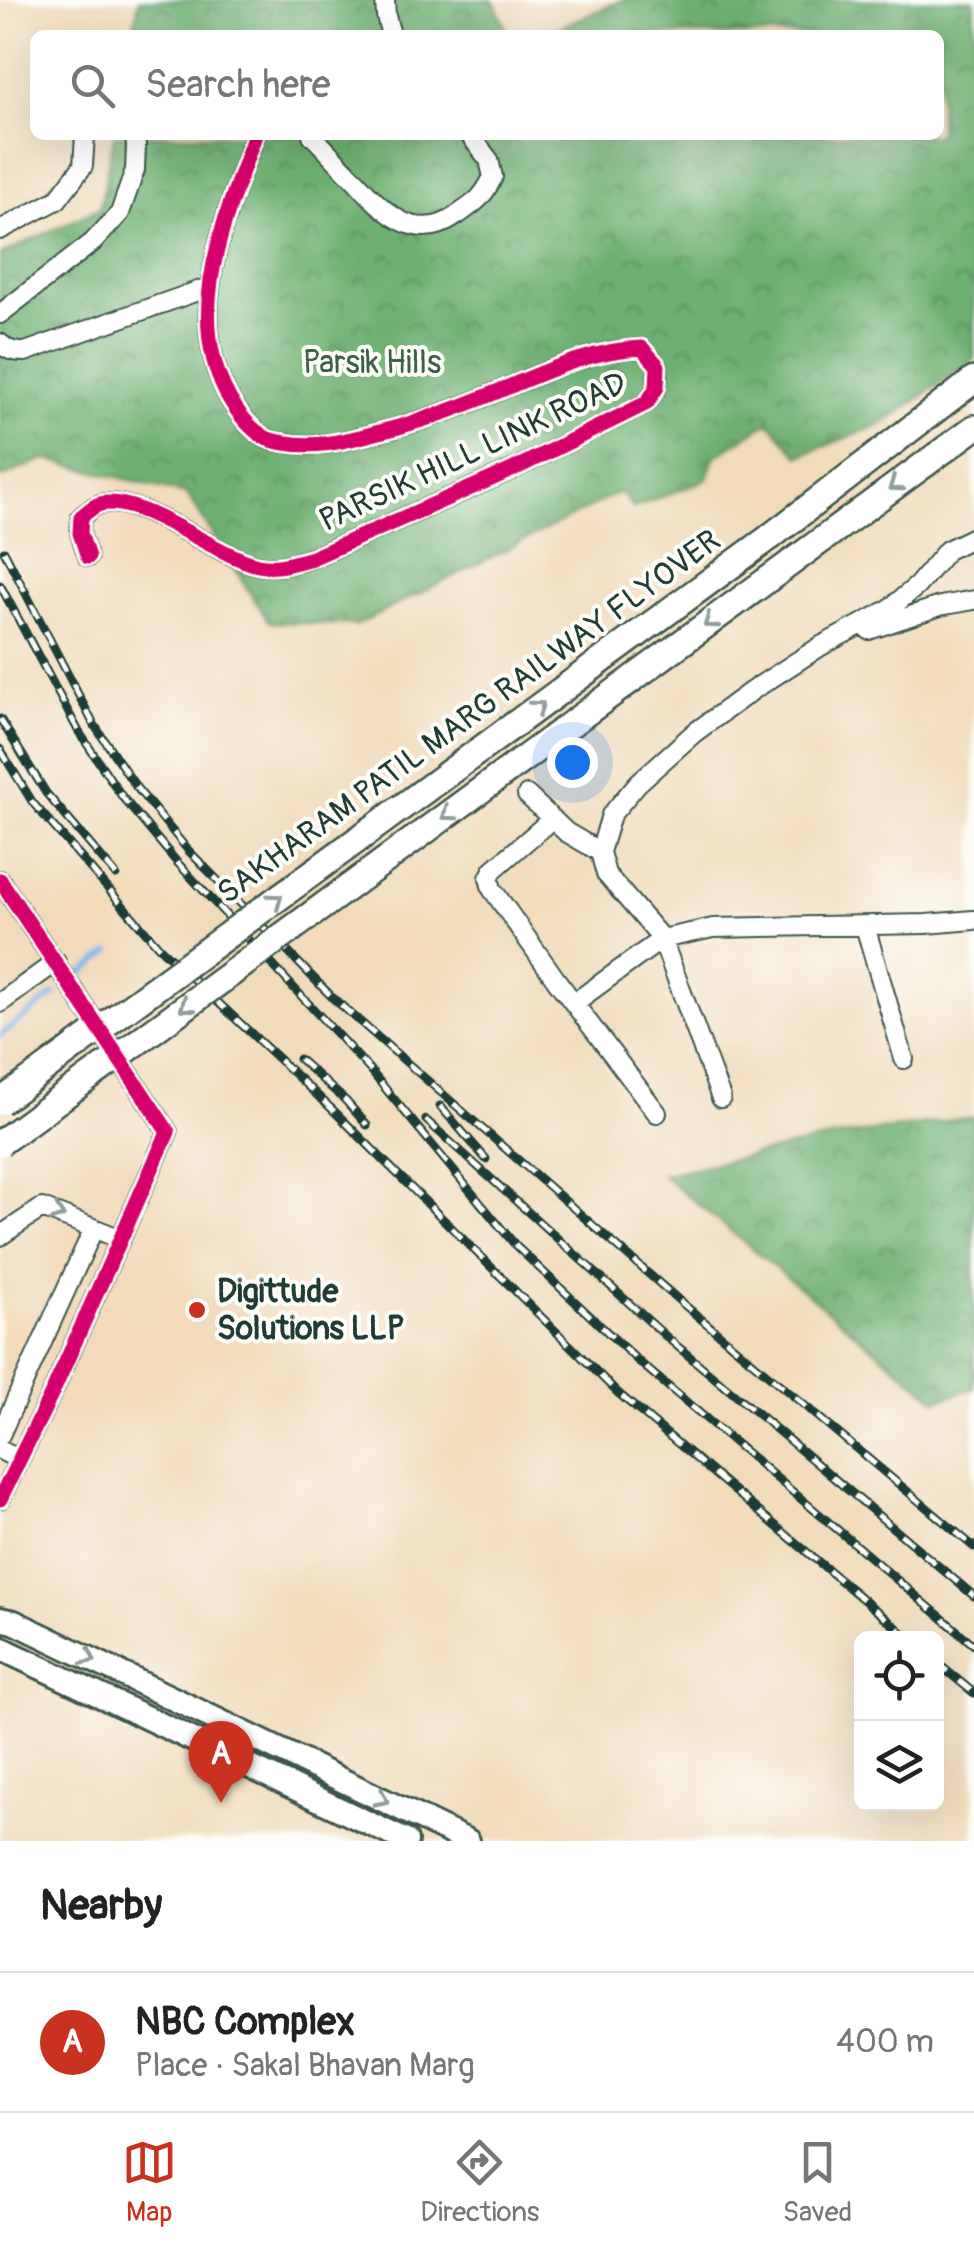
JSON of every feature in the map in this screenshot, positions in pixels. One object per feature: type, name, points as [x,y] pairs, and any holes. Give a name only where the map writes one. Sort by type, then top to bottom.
[{"type":"main road","name":"SAKHARAM PATIL MARG RAILWAY FLYOVER","points":[[0,1102],[770,537],[974,380]]},
{"type":"main road","name":"SAKHARAM PATIL MARG RAILWAY FLYOVER","points":[[0,1143],[974,428]]},
{"type":"main road","points":[[0,1618],[441,1838],[468,1841]]},
{"type":"main road","points":[[0,1648],[406,1841]]},
{"type":"street","points":[[386,0],[390,30]]},
{"type":"street","points":[[0,230],[58,200],[83,166],[86,140]]},
{"type":"street","points":[[0,314],[93,242],[120,213],[135,170],[135,140]]},
{"type":"street","name":"PARSIK HILL LINK ROAD","points":[[88,557],[80,534],[81,517],[96,504],[118,502],[258,565],[285,566],[312,558],[514,470],[604,426],[647,403],[657,386],[658,366],[642,348],[620,349],[537,374],[404,426],[333,444],[301,446],[266,440],[246,423],[218,377],[211,350],[209,286],[221,230],[252,140]]},
{"type":"street","points":[[317,140],[380,207],[412,225],[432,228],[445,224],[484,196],[494,177],[489,160],[474,140]]},
{"type":"street","points":[[0,343],[6,349],[25,352],[209,286]]},
{"type":"street","points":[[722,1098],[662,939],[606,874],[600,852],[611,815],[638,783],[694,734],[821,646],[888,610],[917,586],[947,550],[974,537]]},
{"type":"street","points":[[821,646],[940,606],[974,600]]},
{"type":"street","points":[[527,795],[566,832],[600,852]]},
{"type":"street","points":[[552,819],[493,870],[489,878],[492,889],[657,1114]]},
{"type":"street","points":[[0,880],[168,1132],[54,1389],[0,1499]]},
{"type":"street","points":[[574,1003],[662,939],[713,928],[974,920]]},
{"type":"street","points":[[865,926],[904,1059]]},
{"type":"street","points":[[0,1003],[56,962]]},
{"type":"street","points":[[0,1236],[42,1208],[120,1239]]},
{"type":"street","points":[[0,1435],[94,1228]]},
{"type":"street","points":[[0,1450],[18,1459]]},
{"type":"green space","points":[[139,0],[493,0],[507,30],[134,30]]},
{"type":"green space","name":"Parsik Hills","points":[[622,0],[974,0],[974,360],[882,424],[799,456],[769,422],[714,457],[706,480],[633,508],[620,492],[357,625],[269,622],[187,494],[44,459],[0,478],[0,255],[100,208],[113,140],[944,140],[944,30],[553,30]]},
{"type":"green space","points":[[974,1117],[974,1388],[937,1400],[662,1175],[835,1137]]},
{"type":"waterway","points":[[81,974],[110,952]]},
{"type":"waterway","points":[[0,1036],[55,994]]},
{"type":"railway","points":[[4,551],[93,723],[136,787],[187,849],[334,999],[682,1303],[974,1547]]},
{"type":"railway","points":[[0,585],[79,732],[123,798],[175,860],[370,1070],[517,1247],[638,1361],[974,1645]]},
{"type":"railway","points":[[0,719],[46,793],[116,875]]},
{"type":"railway","points":[[0,749],[33,803],[159,947],[334,1111],[618,1393],[901,1631]]},
{"type":"railway","points":[[299,1059],[367,1125]]},
{"type":"railway","points":[[440,1106],[486,1159]]},
{"type":"railway","points":[[426,1120],[670,1340],[974,1596]]},
{"type":"railway","points":[[944,1669],[974,1693]]},
{"type":"cycle path","points":[[88,557],[80,533],[81,517],[97,505],[117,503],[136,508],[258,565],[279,566],[312,558],[514,469],[647,403],[657,387],[658,366],[642,348],[620,350],[578,360],[450,411],[358,438],[307,445],[264,437],[244,420],[229,398],[215,366],[209,333],[214,266],[253,140]]},
{"type":"cycle path","points":[[0,880],[168,1132],[54,1389],[0,1499]]},
{"type":"place","name":"Digittude Solutions LLP","points":[[197,1310]]},
{"type":"place","name":"NBC Complex","points":[[221,1803]]}]
